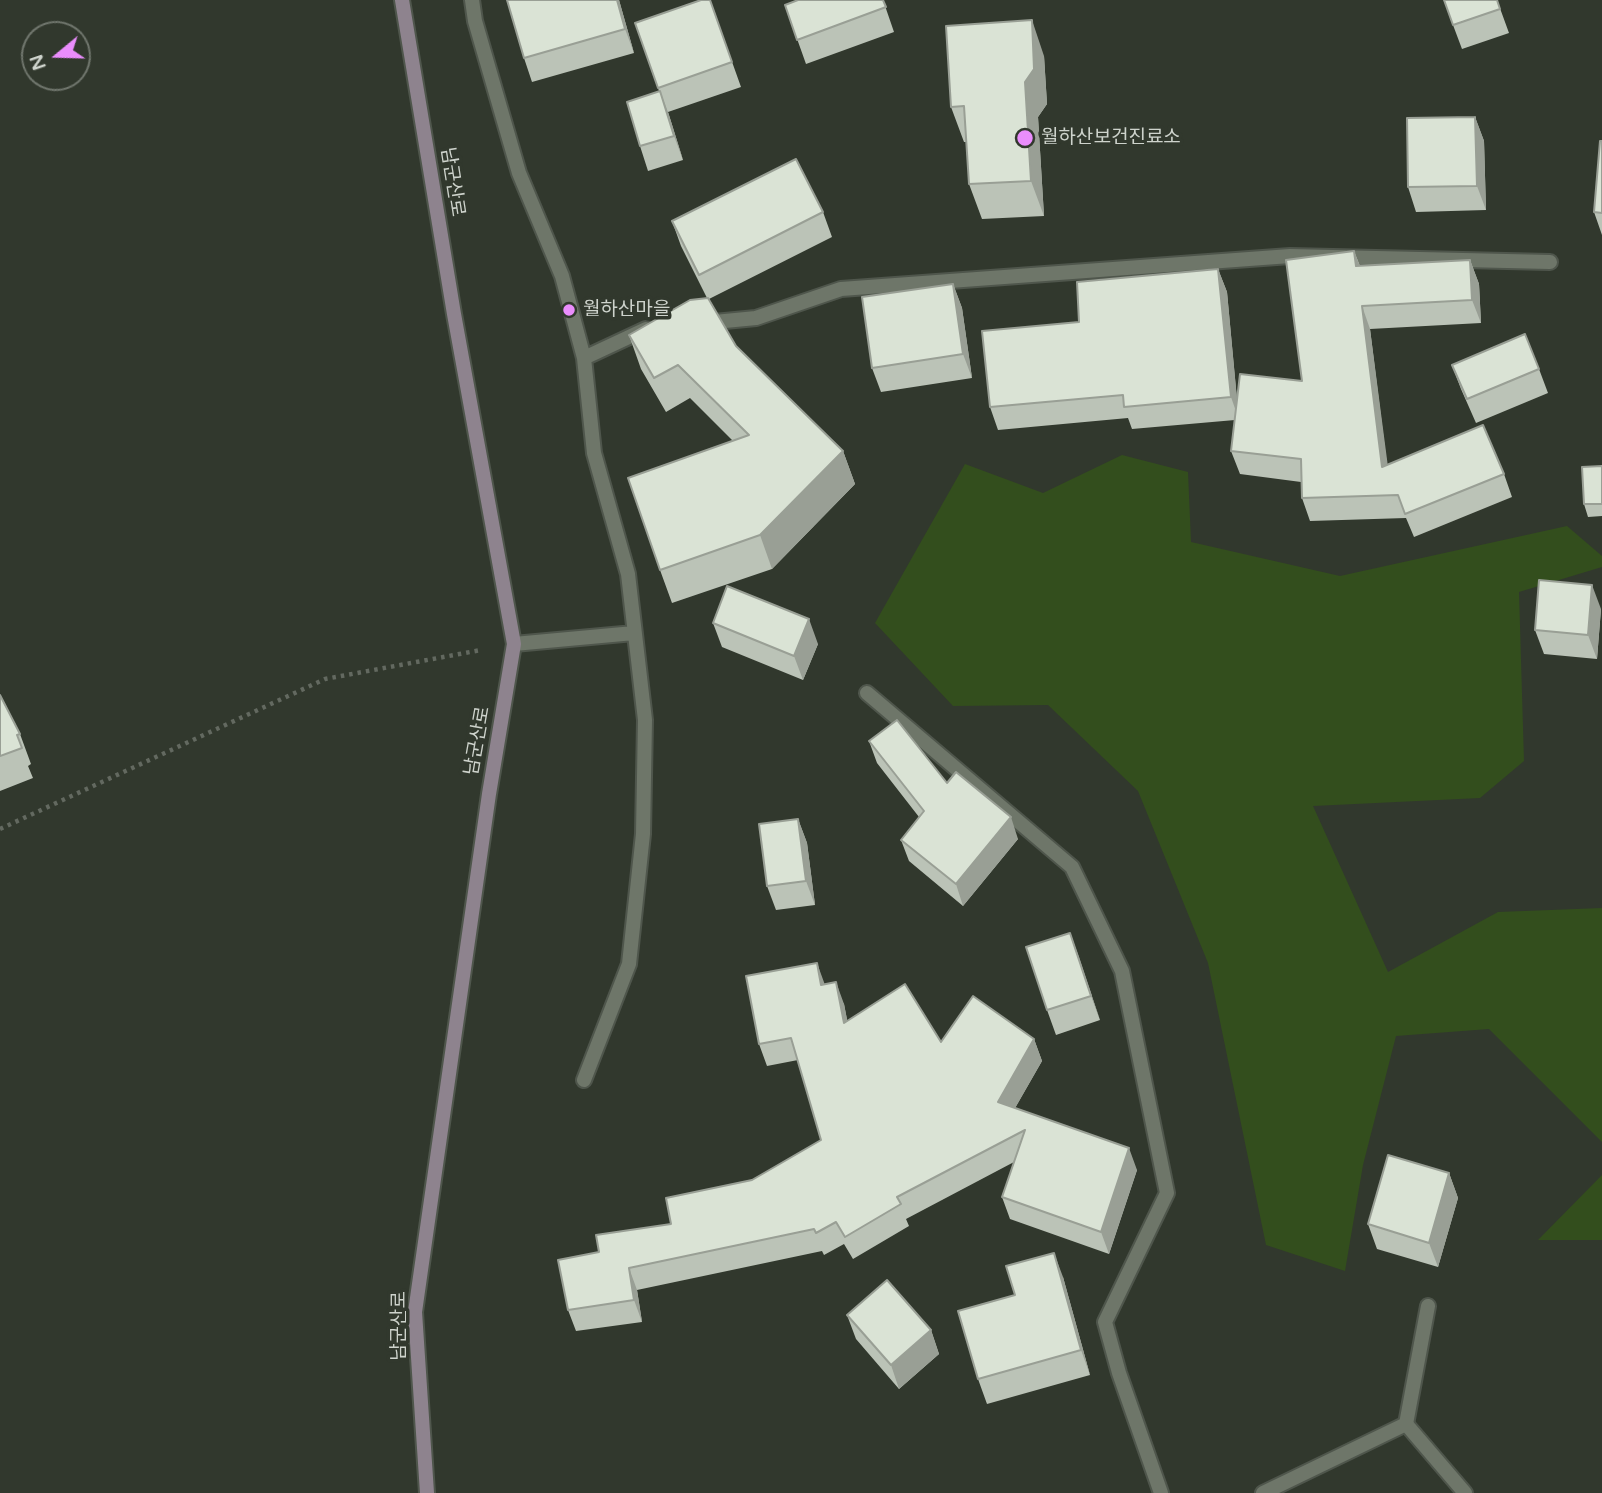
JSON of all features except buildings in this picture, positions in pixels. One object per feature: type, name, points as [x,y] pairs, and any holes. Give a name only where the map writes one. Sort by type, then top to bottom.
[{"type":"main road","name":"남군산로","points":[[402,0],[454,314],[514,644],[488,794],[415,1312],[426,1493]]},
{"type":"street","points":[[472,0],[475,21],[519,173],[562,276],[584,358],[594,453],[628,574],[645,733],[643,834],[629,964],[584,1080]]},
{"type":"street","points":[[693,324],[756,318],[841,289],[1276,257],[1550,262]]},
{"type":"street","points":[[584,358],[643,329],[655,328]]},
{"type":"street","points":[[514,644],[634,633]]},
{"type":"street","points":[[867,693],[1072,867],[1122,971],[1167,1193],[1105,1322],[1119,1373],[1161,1493]]},
{"type":"street","points":[[1406,1424],[1428,1306]]},
{"type":"street","points":[[1263,1493],[1406,1424]]},
{"type":"street","points":[[1406,1424],[1465,1493]]},
{"type":"path","points":[[0,830],[325,679],[514,644]]},
{"type":"green space","points":[[1122,455],[1188,472],[1191,542],[1340,576],[1567,526],[1602,556],[1602,567],[1519,592],[1524,761],[1480,798],[1313,806],[1388,972],[1498,912],[1602,908],[1602,1142],[1489,1029],[1396,1036],[1363,1165],[1345,1271],[1266,1245],[1208,963],[1138,791],[1048,705],[953,706],[875,623],[965,464],[1043,493]]},
{"type":"green space","points":[[1602,1175],[1602,1240],[1538,1240]]},
{"type":"place","name":"월하산보건진료소","points":[[1025,138]]},
{"type":"place","name":"월하산마을","points":[[569,310]]}]
